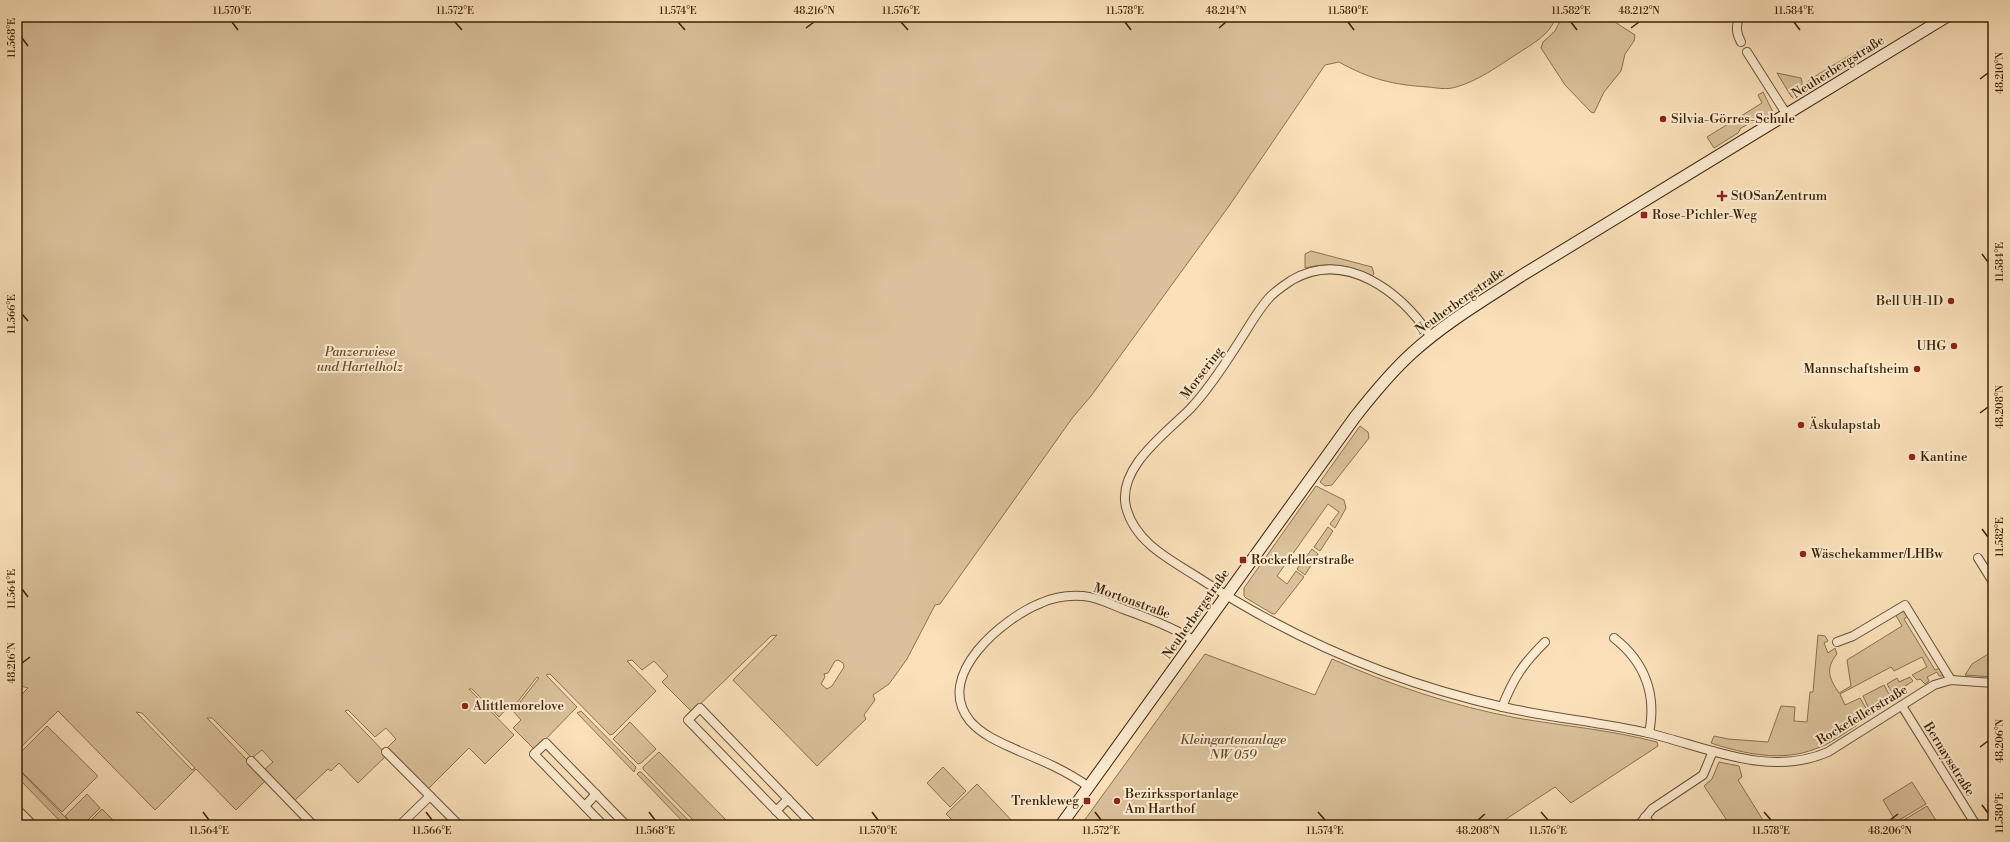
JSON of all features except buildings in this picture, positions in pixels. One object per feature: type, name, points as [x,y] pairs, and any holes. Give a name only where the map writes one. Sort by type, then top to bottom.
[{"type":"main road","name":"Neuherbergstraße","points":[[1061,825],[1370,398],[1412,352],[1471,308],[1515,280],[1946,17]]},
{"type":"street","points":[[1739,17],[1736,26],[1737,34],[1741,42]]},
{"type":"street","points":[[1747,52],[1787,115]]},
{"type":"street","name":"Morsering","points":[[1227,595],[1165,556],[1136,530],[1125,504],[1125,496],[1130,473],[1139,460],[1193,405],[1216,376],[1268,299],[1277,290],[1302,275],[1328,268],[1346,270],[1363,276],[1385,289],[1400,302],[1431,337]]},
{"type":"street","points":[[1978,558],[1993,582]]},
{"type":"street","name":"Rockefellerstraße","points":[[1227,595],[1274,622],[1354,661],[1404,680],[1502,707],[1649,733],[1746,760],[1790,762],[1815,757],[1828,752],[1934,686],[1950,680],[1993,683]]},
{"type":"street","name":"Mortonstraße","points":[[1089,787],[1065,771],[993,739],[970,721],[962,705],[960,692],[963,677],[981,646],[995,631],[1026,609],[1042,602],[1071,596],[1083,596],[1100,600],[1174,629],[1194,641]]},
{"type":"street","points":[[1837,642],[1853,636],[1905,605],[1950,680]]},
{"type":"street","points":[[1614,638],[1625,646],[1636,660],[1647,680],[1651,694],[1652,707],[1649,733]]},
{"type":"street","points":[[1502,707],[1510,684],[1521,667],[1545,642]]},
{"type":"street","name":"Bernaysstraße","points":[[1902,706],[1976,825]]},
{"type":"street","points":[[790,825],[688,720],[700,708],[813,825]]},
{"type":"street","points":[[603,825],[534,754],[546,743],[626,825]]},
{"type":"street","points":[[386,752],[459,825]]},
{"type":"street","points":[[1639,825],[1652,809],[1704,775],[1713,752]]},
{"type":"street","points":[[251,761],[313,825]]},
{"type":"street","points":[[585,806],[596,794]]},
{"type":"street","points":[[400,825],[430,796]]},
{"type":"street","points":[[776,811],[788,799]]},
{"type":"street","points":[[17,810],[32,825]]},
{"type":"street","points":[[1645,817],[1651,825]]},
{"type":"green space","name":"Panzerwiese und Hartelholz","points":[[17,17],[1556,17],[1545,34],[1534,43],[1480,77],[1453,88],[1446,89],[1404,85],[1371,77],[1339,62],[1325,65],[1229,206],[1091,396],[1073,417],[940,604],[935,605],[907,659],[889,684],[873,695],[875,700],[864,715],[866,719],[817,766],[733,680],[777,635],[771,636],[692,712],[662,682],[668,676],[654,661],[642,670],[632,660],[627,661],[656,691],[613,734],[610,735],[550,674],[546,675],[577,707],[535,750],[513,728],[521,720],[513,711],[539,678],[537,677],[513,708],[510,705],[499,717],[472,689],[469,689],[514,735],[485,764],[469,748],[428,789],[387,748],[396,739],[386,728],[375,737],[348,710],[345,711],[387,755],[358,783],[339,763],[331,771],[328,769],[294,801],[264,770],[273,762],[262,750],[252,758],[212,718],[207,718],[266,780],[236,810],[196,769],[155,810],[58,711],[17,751],[17,696],[21,695],[28,688],[21,686],[17,690]],"holes":[[[838,660],[843,663],[844,667],[832,686],[827,689],[821,684],[825,677],[824,674],[828,673],[835,661]],[[136,712],[142,713],[195,768],[192,770]]]},
{"type":"green space","points":[[1562,17],[1611,17],[1615,22],[1635,35],[1634,41],[1625,54],[1621,71],[1604,92],[1594,113],[1591,112],[1565,85],[1541,48],[1543,42],[1555,31]]},
{"type":"green space","points":[[1865,46],[1876,46],[1803,91],[1809,80]]},
{"type":"green space","points":[[1777,73],[1801,78],[1801,90],[1794,99],[1791,96]]},
{"type":"green space","points":[[1763,92],[1773,112],[1756,122],[1750,123],[1741,128],[1738,133],[1714,148],[1707,137],[1762,103],[1758,95]]},
{"type":"green space","points":[[1311,251],[1372,267],[1374,274],[1372,276],[1355,269],[1331,265],[1305,268],[1305,254]]},
{"type":"green space","points":[[1360,426],[1368,432],[1369,438],[1332,485],[1325,486],[1320,482]]},
{"type":"green space","points":[[1316,486],[1344,500],[1346,508],[1335,528],[1330,524],[1339,512],[1328,504],[1277,576],[1287,584],[1296,571],[1304,577],[1275,614],[1273,614],[1246,598],[1244,596],[1244,588]]},
{"type":"green space","points":[[1328,527],[1333,531],[1320,551],[1314,547]]},
{"type":"green space","points":[[1312,549],[1318,554],[1305,575],[1297,569]]},
{"type":"green space","points":[[1904,611],[1909,615],[1904,619],[1935,670],[1940,668],[1943,674],[1942,676],[1939,676],[1937,672],[1927,677],[1929,681],[1925,684],[1920,679],[1917,680],[1912,675],[1927,667],[1922,657],[1894,671],[1891,667],[1840,694],[1845,705],[1860,698],[1867,710],[1857,718],[1856,726],[1826,744],[1802,753],[1776,756],[1763,755],[1711,743],[1714,736],[1728,739],[1768,742],[1781,706],[1795,707],[1794,721],[1807,722],[1810,692],[1813,692],[1818,635],[1825,636],[1828,641],[1824,643],[1828,653],[1835,648],[1837,654],[1831,664],[1830,674],[1839,693],[1851,686],[1847,660],[1902,626],[1895,614]]},
{"type":"green space","points":[[1993,651],[1993,677],[1965,675],[1972,664]]},
{"type":"green space","name":"Kleingartenanlage NW 059","points":[[1205,654],[1315,695],[1332,659],[1377,678],[1446,701],[1517,718],[1605,731],[1640,738],[1657,742],[1658,746],[1571,803],[1555,787],[1497,825],[1081,825]]},
{"type":"green space","points":[[1910,677],[1913,681],[1893,694],[1887,684],[1897,678],[1899,682]]},
{"type":"green space","points":[[1884,685],[1890,696],[1869,709],[1863,696]]},
{"type":"green space","points":[[581,711],[636,767],[634,772],[577,713]]},
{"type":"green space","points":[[630,722],[656,749],[638,764],[613,739]]},
{"type":"green space","points":[[47,726],[98,776],[62,812],[17,767],[17,756]]},
{"type":"green space","points":[[659,752],[731,825],[698,825],[643,769],[643,767]]},
{"type":"green space","points":[[1719,762],[1739,766],[1742,777],[1738,780],[1766,825],[1730,825],[1704,786],[1712,779]]},
{"type":"green space","points":[[943,767],[966,791],[950,807],[927,783]]},
{"type":"green space","points":[[17,768],[73,825],[64,825],[17,777]]},
{"type":"green space","points":[[641,772],[693,825],[686,825],[637,774]]},
{"type":"green space","points":[[1912,782],[1926,804],[1896,822],[1883,800]]},
{"type":"green space","points":[[977,784],[1016,825],[957,825],[946,814]]},
{"type":"green space","points":[[87,794],[100,808],[83,825],[74,825],[65,816]]},
{"type":"green space","points":[[1927,806],[1939,825],[1897,824]]},
{"type":"green space","points":[[102,809],[118,825],[86,825]]},
{"type":"place","name":"Silvia-Görres-Schule","points":[[1663,119]]},
{"type":"place","name":"StOSanZentrum","points":[[1722,196]]},
{"type":"place","name":"Rose-Pichler-Weg","points":[[1644,215]]},
{"type":"place","name":"Bell UH-1D","points":[[1951,301]]},
{"type":"place","name":"UHG","points":[[1954,346]]},
{"type":"place","name":"Mannschaftsheim","points":[[1917,369]]},
{"type":"place","name":"Äskulapstab","points":[[1801,425]]},
{"type":"place","name":"Kantine","points":[[1912,457]]},
{"type":"place","name":"Wäschekammer/LHBw","points":[[1803,554]]},
{"type":"place","name":"Rockefellerstraße","points":[[1243,560]]},
{"type":"place","name":"Alittlemorelove","points":[[465,706]]},
{"type":"place","name":"Trenkleweg","points":[[1087,801]]},
{"type":"place","name":"Bezirkssportanlage Am Harthof","points":[[1117,801]]}]
